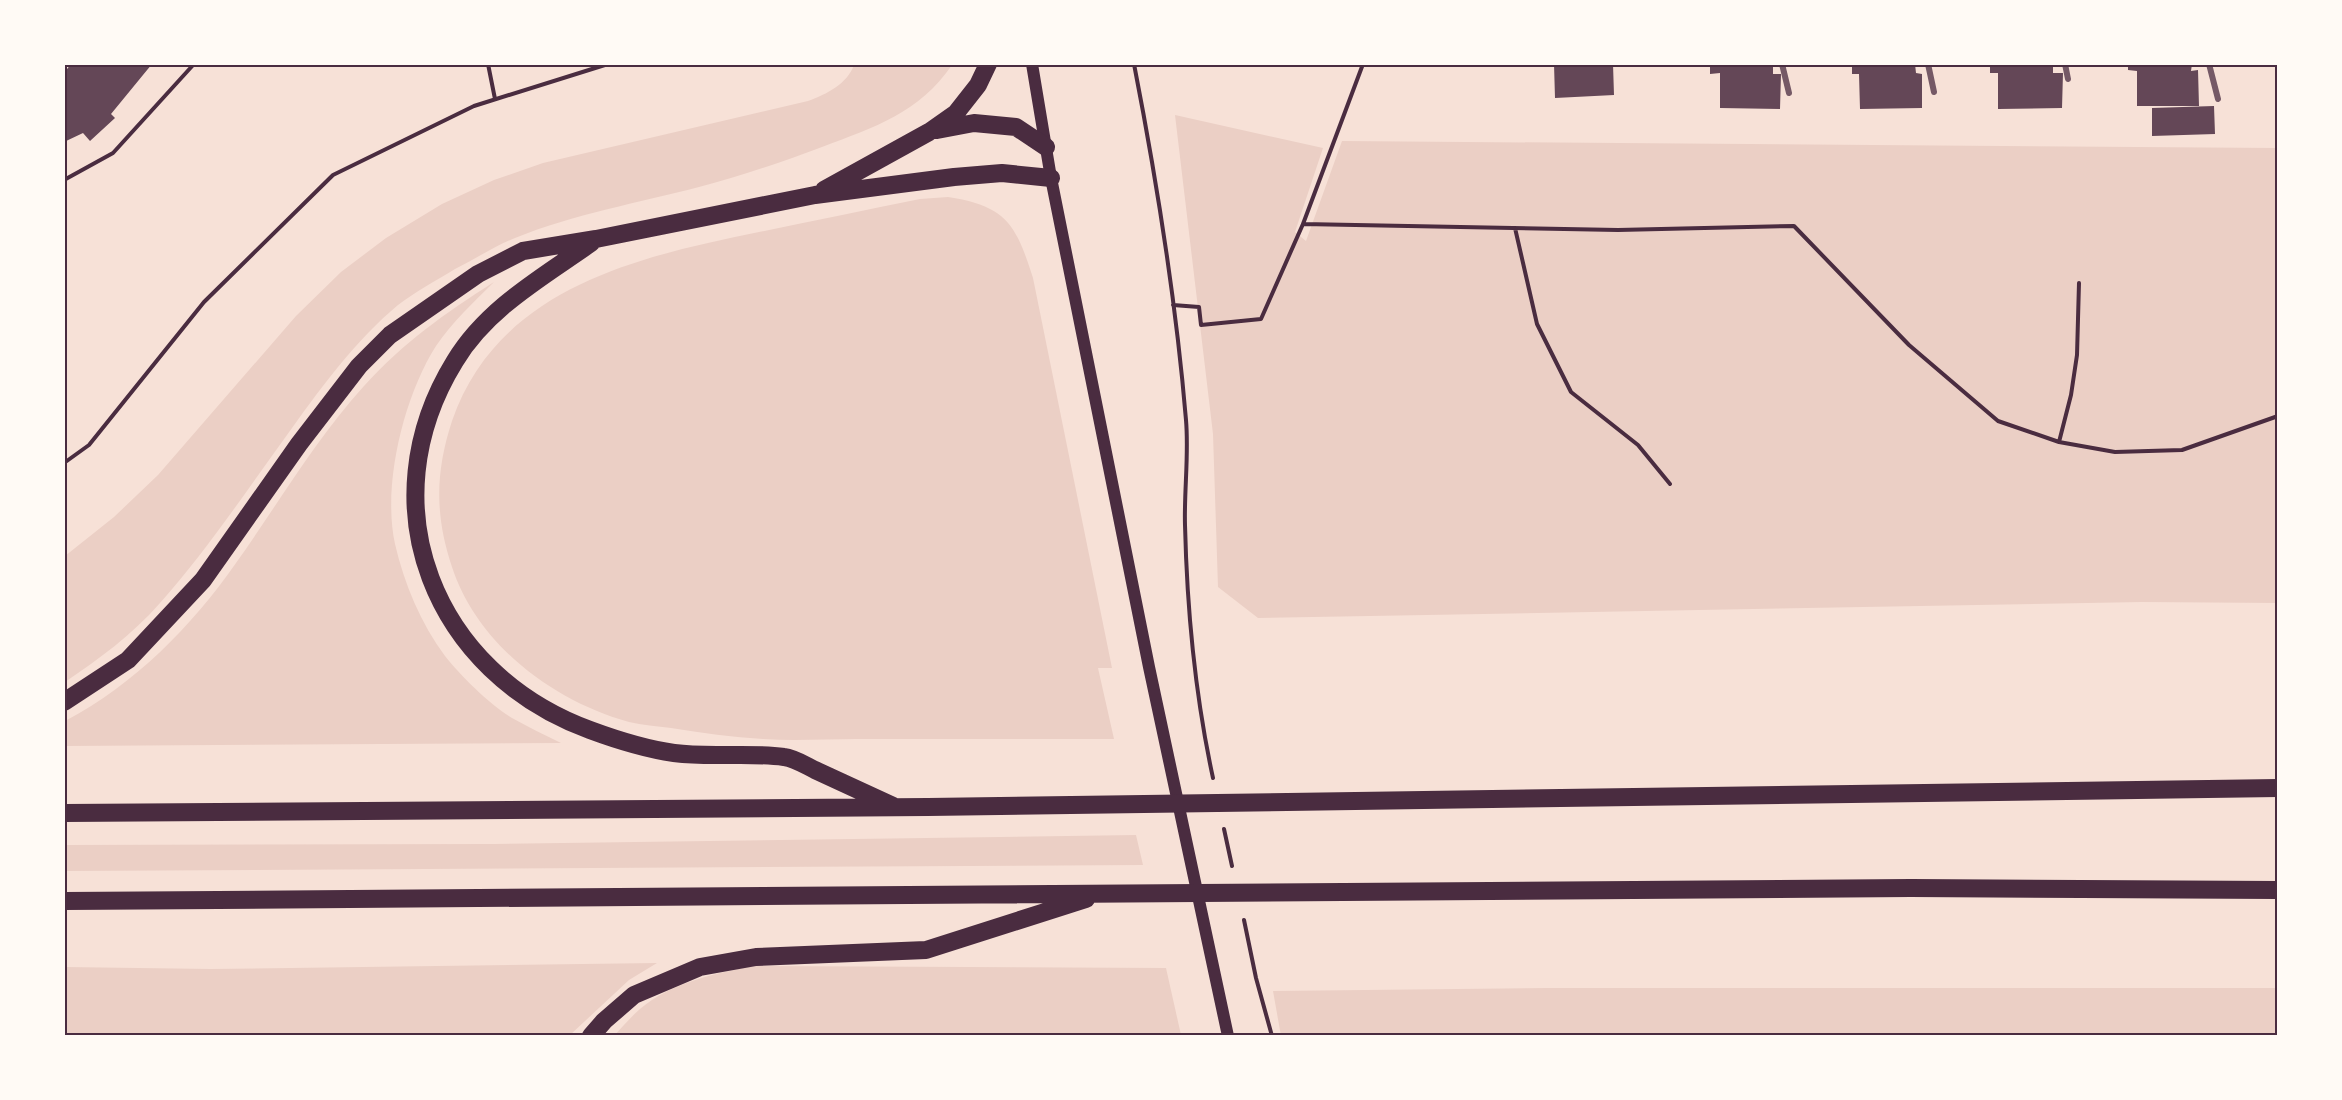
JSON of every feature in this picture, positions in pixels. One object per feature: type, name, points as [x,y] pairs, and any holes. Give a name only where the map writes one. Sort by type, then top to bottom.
[{"type":"highway","points":[[815,195],[929,132],[956,113],[978,85],[988,64]]},
{"type":"highway","points":[[929,132],[974,123],[1016,127],[1046,147]]},
{"type":"highway","points":[[64,702],[128,660],[203,580],[330,402],[359,366],[390,335],[478,274],[523,250],[596,239],[815,195],[1002,173],[1051,178]]},
{"type":"highway","points":[[596,239],[502,306],[478,330],[455,359],[436,395],[423,435],[418,463],[415,512],[424,558],[437,597],[459,634],[483,663],[520,693],[559,716],[590,730],[674,753],[787,757],[897,808]]},
{"type":"highway","points":[[64,813],[897,808],[2277,788]]},
{"type":"highway","points":[[64,901],[1900,888],[2277,890]]},
{"type":"highway","points":[[591,1035],[634,995],[700,967],[756,957],[926,950],[1105,893]]},
{"type":"main road","points":[[1032,64],[1051,178],[1149,667],[1228,1035]]},
{"type":"street","points":[[1782,64],[1789,93]]},
{"type":"street","points":[[1928,64],[1934,92]]},
{"type":"street","points":[[2065,64],[2068,79]]},
{"type":"street","points":[[2209,64],[2218,99]]},
{"type":"path","points":[[64,180],[113,153],[194,64]]},
{"type":"path","points":[[488,64],[495,99]]},
{"type":"path","points":[[64,463],[89,445],[204,302],[333,175],[474,106],[608,64]]},
{"type":"path","points":[[1134,64],[1151,154],[1173,305],[1186,422],[1185,525],[1194,659],[1201,721],[1215,788]]},
{"type":"path","points":[[1173,305],[1199,307],[1201,325],[1261,319],[1303,224],[1364,64]]},
{"type":"path","points":[[1303,224],[1618,230],[1794,226],[1909,345],[1998,421],[2059,442],[2115,452],[2182,450],[2277,416]]},
{"type":"path","points":[[1515,228],[1537,324],[1571,392],[1638,445],[1670,484]]},
{"type":"path","points":[[2059,442],[2071,395],[2077,355],[2079,283]]},
{"type":"path","points":[[1223,821],[1235,877]]},
{"type":"path","points":[[1242,911],[1256,978],[1272,1035]]},
{"type":"shaded area","points":[[854,65],[952,65],[925,95],[910,107],[878,125],[807,153],[746,173],[583,216],[515,238],[455,269],[405,300],[368,333],[341,364],[212,539],[160,603],[115,646],[65,682],[65,556],[114,517],[158,475],[296,316],[341,272],[386,238],[442,204],[494,180],[543,163],[808,101],[836,88],[847,78]]},
{"type":"shaded area","points":[[1175,115],[1323,148],[1295,232],[1306,241],[1342,141],[2277,148],[2277,603],[2142,602],[1258,618],[1218,587],[1213,434]]},
{"type":"shaded area","points":[[948,197],[984,206],[1006,221],[1021,244],[1033,278],[1112,668],[1098,668],[1114,739],[775,740],[717,735],[629,722],[573,700],[521,666],[480,621],[464,595],[446,548],[440,512],[442,459],[452,421],[473,376],[502,339],[537,309],[577,286],[620,268],[666,253],[920,199]]},
{"type":"shaded area","points":[[494,282],[463,312],[442,337],[414,390],[394,469],[391,495],[395,544],[414,603],[445,656],[494,706],[561,743],[65,746],[65,721],[115,690],[138,672],[181,631],[200,609],[236,563],[329,428],[364,386],[394,356],[425,330]]},
{"type":"shaded area","points":[[1136,835],[1143,865],[64,871],[65,845],[494,844]]},
{"type":"shaded area","points":[[657,963],[629,980],[570,1035],[65,1035],[65,967],[211,969]]},
{"type":"shaded area","points":[[753,966],[1166,968],[1181,1035],[614,1036],[640,1009],[666,992],[694,980]]},
{"type":"shaded area","points":[[1548,988],[2277,988],[2277,1035],[1281,1036],[1273,991]]},
{"type":"building","points":[[71,64],[152,64],[111,114],[115,118],[90,141],[83,133],[64,142],[64,73]]},
{"type":"building","points":[[1554,64],[1613,64],[1614,95],[1555,98]]},
{"type":"building","points":[[1710,64],[1773,64],[1773,74],[1781,74],[1780,109],[1720,108],[1720,73],[1710,74]]},
{"type":"building","points":[[1852,64],[1915,64],[1916,73],[1922,74],[1922,108],[1860,109],[1859,74],[1852,74]]},
{"type":"building","points":[[1990,64],[2053,64],[2053,73],[2063,73],[2062,108],[1998,109],[1998,73],[1990,73]]},
{"type":"building","points":[[2128,64],[2192,64],[2191,71],[2198,70],[2199,106],[2137,106],[2137,71],[2128,70]]},
{"type":"building","points":[[2214,106],[2215,134],[2152,136],[2152,108]]}]
